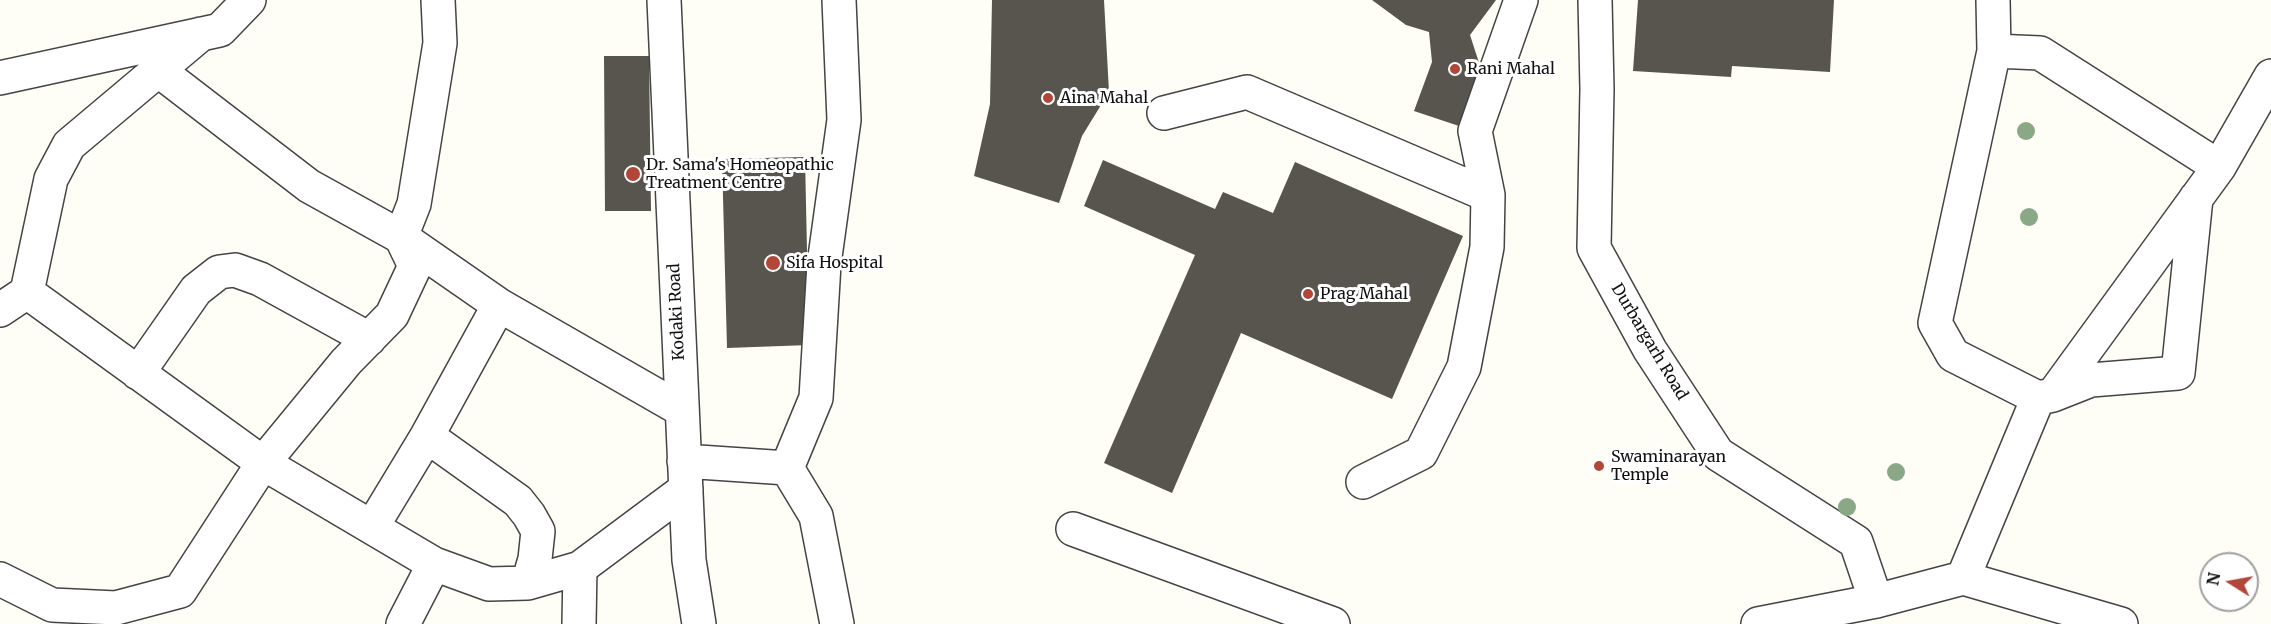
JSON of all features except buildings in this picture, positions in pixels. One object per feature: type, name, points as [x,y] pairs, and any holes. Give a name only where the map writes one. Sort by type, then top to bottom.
[{"type":"street","points":[[0,78],[220,30],[249,0]]},
{"type":"street","points":[[0,579],[52,605],[116,608],[180,591],[263,463],[392,315],[415,266],[401,237],[414,204],[440,44],[438,0]]},
{"type":"street","name":"Kodaki Road","points":[[664,0],[688,560],[699,624]]},
{"type":"street","points":[[787,468],[816,398],[824,264],[844,120],[839,0]]},
{"type":"street","points":[[1363,482],[1421,453],[1464,367],[1487,247],[1488,195],[1475,131],[1521,0]]},
{"type":"street","name":"Durbargarh Road","points":[[1595,0],[1597,89],[1594,248],[1650,350],[1718,454],[1856,542],[1876,601]]},
{"type":"street","points":[[1993,0],[1994,51],[1935,323],[1953,355],[2046,396],[2091,380],[2178,373],[2196,196]]},
{"type":"street","points":[[0,310],[27,292],[51,179],[69,145],[201,34]]},
{"type":"street","points":[[1994,51],[2040,53],[2219,167]]},
{"type":"street","points":[[158,70],[309,186],[401,237],[500,305],[682,410]]},
{"type":"street","points":[[1963,579],[2046,396],[2219,167],[2271,76]]},
{"type":"street","points":[[1164,112],[1247,92],[1488,195]]},
{"type":"street","points":[[138,373],[196,290],[219,272],[235,270],[260,279],[369,339]]},
{"type":"street","points":[[27,292],[263,463],[434,564],[489,584],[528,583],[580,568],[685,475],[787,468]]},
{"type":"street","points":[[372,527],[427,436],[500,305]]},
{"type":"street","points":[[427,436],[518,501],[529,515],[538,531],[535,559],[528,583]]},
{"type":"street","points":[[787,468],[816,516],[837,624]]},
{"type":"street","points":[[1074,529],[1333,624]]},
{"type":"street","points":[[403,624],[434,564]]},
{"type":"street","points":[[579,624],[580,568]]},
{"type":"street","points":[[1758,624],[1876,601],[1963,579],[2121,624]]},
{"type":"place","name":"Rani Mahal","points":[[1455,69]]},
{"type":"place","name":"Aina Mahal","points":[[1048,98]]},
{"type":"place","name":"Dr. Sama's Homeopathic Treatment Centre","points":[[633,174]]},
{"type":"place","name":"Sifa Hospital","points":[[773,263]]},
{"type":"place","name":"Prag Mahal","points":[[1308,294]]},
{"type":"place","name":"Swaminarayan Temple","points":[[1599,466]]}]
